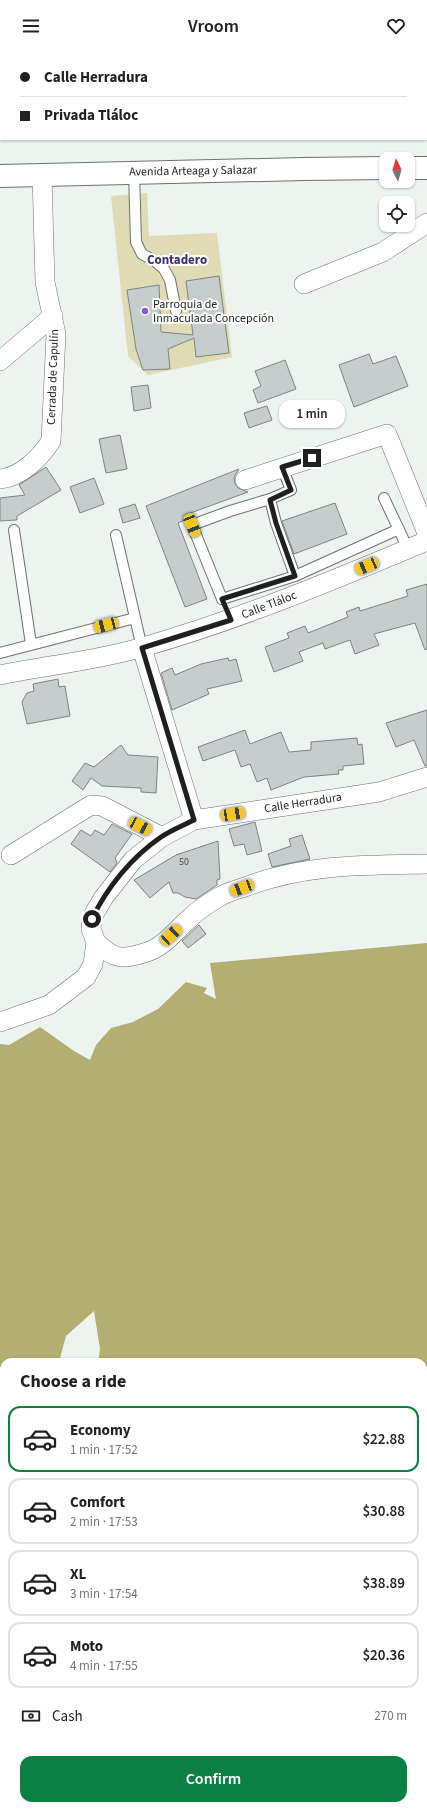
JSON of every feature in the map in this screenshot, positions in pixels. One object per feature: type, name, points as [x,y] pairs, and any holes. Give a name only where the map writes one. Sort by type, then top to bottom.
[{"type":"street","name":"Avenida Arteaga y Salazar","points":[[0,176],[134,172],[379,168]]},
{"type":"street","points":[[415,168],[427,168]]},
{"type":"street","name":"Cerrada de Capulín","points":[[0,479],[10,478],[42,455],[51,441],[56,334],[45,282],[42,175]]},
{"type":"street","points":[[304,284],[383,252],[427,223]]},
{"type":"street","points":[[0,362],[53,316]]},
{"type":"street","points":[[245,480],[387,434],[427,533]]},
{"type":"street","name":"Calle Tláloc","points":[[0,675],[142,648],[231,620],[327,583],[427,541]]},
{"type":"street","points":[[142,648],[194,820]]},
{"type":"street","name":"Calle Herradura","points":[[0,1022],[49,1005],[86,977],[93,964],[96,942],[91,929],[92,919],[104,897],[133,860],[162,837],[194,820],[379,792],[427,777]]},
{"type":"street","points":[[10,855],[91,805],[102,806],[162,837]]},
{"type":"street","points":[[96,942],[107,954],[119,958],[149,952],[161,944],[190,917],[220,896],[252,884],[283,875],[311,869],[361,865],[427,864]]},
{"type":"lane","points":[[134,172],[136,242],[142,254],[156,261],[164,269],[170,280],[176,311]]},
{"type":"lane","points":[[231,620],[192,525],[230,511],[270,500],[291,490],[282,467]]},
{"type":"lane","points":[[384,498],[408,549]]},
{"type":"lane","points":[[270,500],[276,523],[295,576]]},
{"type":"lane","points":[[222,599],[295,576],[399,529]]},
{"type":"lane","points":[[14,530],[32,644]]},
{"type":"lane","points":[[116,534],[142,648]]},
{"type":"lane","points":[[0,652],[135,618]]},
{"type":"shaded area","points":[[147,193],[149,236],[217,233],[232,357],[148,375],[128,356],[111,196]]},
{"type":"shaded area","points":[[427,943],[427,1358],[99,1358],[100,1349],[94,1311],[66,1336],[60,1358],[0,1358],[0,1044],[9,1045],[40,1027],[74,1051],[90,1060],[96,1045],[111,1028],[133,1022],[158,1009],[186,982],[207,988],[204,993],[216,999],[210,963]]},
{"type":"building","points":[[219,276],[229,353],[196,357],[194,338],[168,349],[170,369],[143,370],[136,349],[127,290],[159,285],[161,332],[193,335],[186,281]]},
{"type":"building","points":[[369,354],[373,364],[396,356],[408,386],[354,407],[339,365]]},
{"type":"building","points":[[285,360],[296,389],[258,403],[253,390],[261,386],[255,371]]},
{"type":"building","points":[[148,385],[151,408],[134,411],[131,387]]},
{"type":"building","points":[[267,406],[272,420],[249,428],[244,413]]},
{"type":"building","points":[[120,435],[127,469],[106,473],[99,439]]},
{"type":"building","points":[[46,467],[61,490],[17,516],[17,520],[0,521],[0,498],[25,495],[19,485]]},
{"type":"building","points":[[239,469],[234,477],[235,484],[238,488],[248,492],[185,515],[187,519],[178,523],[207,599],[185,607],[146,506]]},
{"type":"building","points":[[94,478],[104,504],[80,513],[70,487]]},
{"type":"building","points":[[335,503],[347,534],[294,554],[282,521]]},
{"type":"building","points":[[135,504],[140,518],[123,523],[119,509]]},
{"type":"building","points":[[427,584],[427,649],[425,650],[415,623],[374,634],[379,645],[355,654],[350,640],[325,649],[323,643],[299,652],[303,661],[274,672],[265,647],[289,638],[287,633],[305,626],[308,633],[348,617],[346,612],[359,607],[360,611],[408,596],[406,590]]},
{"type":"building","points":[[228,658],[229,661],[236,659],[242,681],[207,689],[209,694],[172,710],[161,673],[172,668],[175,675],[201,664]]},
{"type":"building","points":[[58,679],[59,687],[65,686],[70,716],[27,724],[22,702],[27,693],[34,691],[33,684]]},
{"type":"building","points":[[427,710],[427,766],[425,766],[414,740],[396,747],[386,723]]},
{"type":"building","points":[[245,730],[250,744],[281,732],[289,752],[311,750],[311,742],[357,738],[358,745],[362,744],[364,764],[343,766],[343,770],[338,770],[339,774],[304,777],[271,790],[267,778],[257,782],[250,764],[241,767],[235,750],[203,761],[198,747]]},
{"type":"building","points":[[121,745],[128,755],[158,757],[156,793],[141,792],[141,788],[102,786],[91,778],[83,790],[72,781],[85,763],[94,767]]},
{"type":"building","points":[[255,822],[262,851],[247,855],[244,844],[234,846],[229,829]]},
{"type":"building","points":[[112,824],[132,834],[115,858],[117,863],[110,872],[71,844],[81,830],[91,836],[95,830],[104,835]]},
{"type":"building","points":[[302,835],[310,859],[272,867],[268,854],[291,846],[289,839]]},
{"type":"building","points":[[218,841],[220,879],[217,880],[217,885],[196,899],[185,897],[178,893],[173,893],[169,882],[150,898],[134,880],[176,855]]},
{"type":"building","points":[[199,925],[206,934],[188,948],[182,941]]},
{"type":"place","name":"Parroquia de Inmaculada Concepción","points":[[145,311]]},
{"type":"district","name":"Contadero","points":[[177,260]]},
{"type":"route","points":[[92,919],[104,897],[133,860],[162,837],[194,820],[142,648],[231,620],[222,599],[295,576],[276,523],[270,500],[291,490],[282,467],[312,458]]}]
